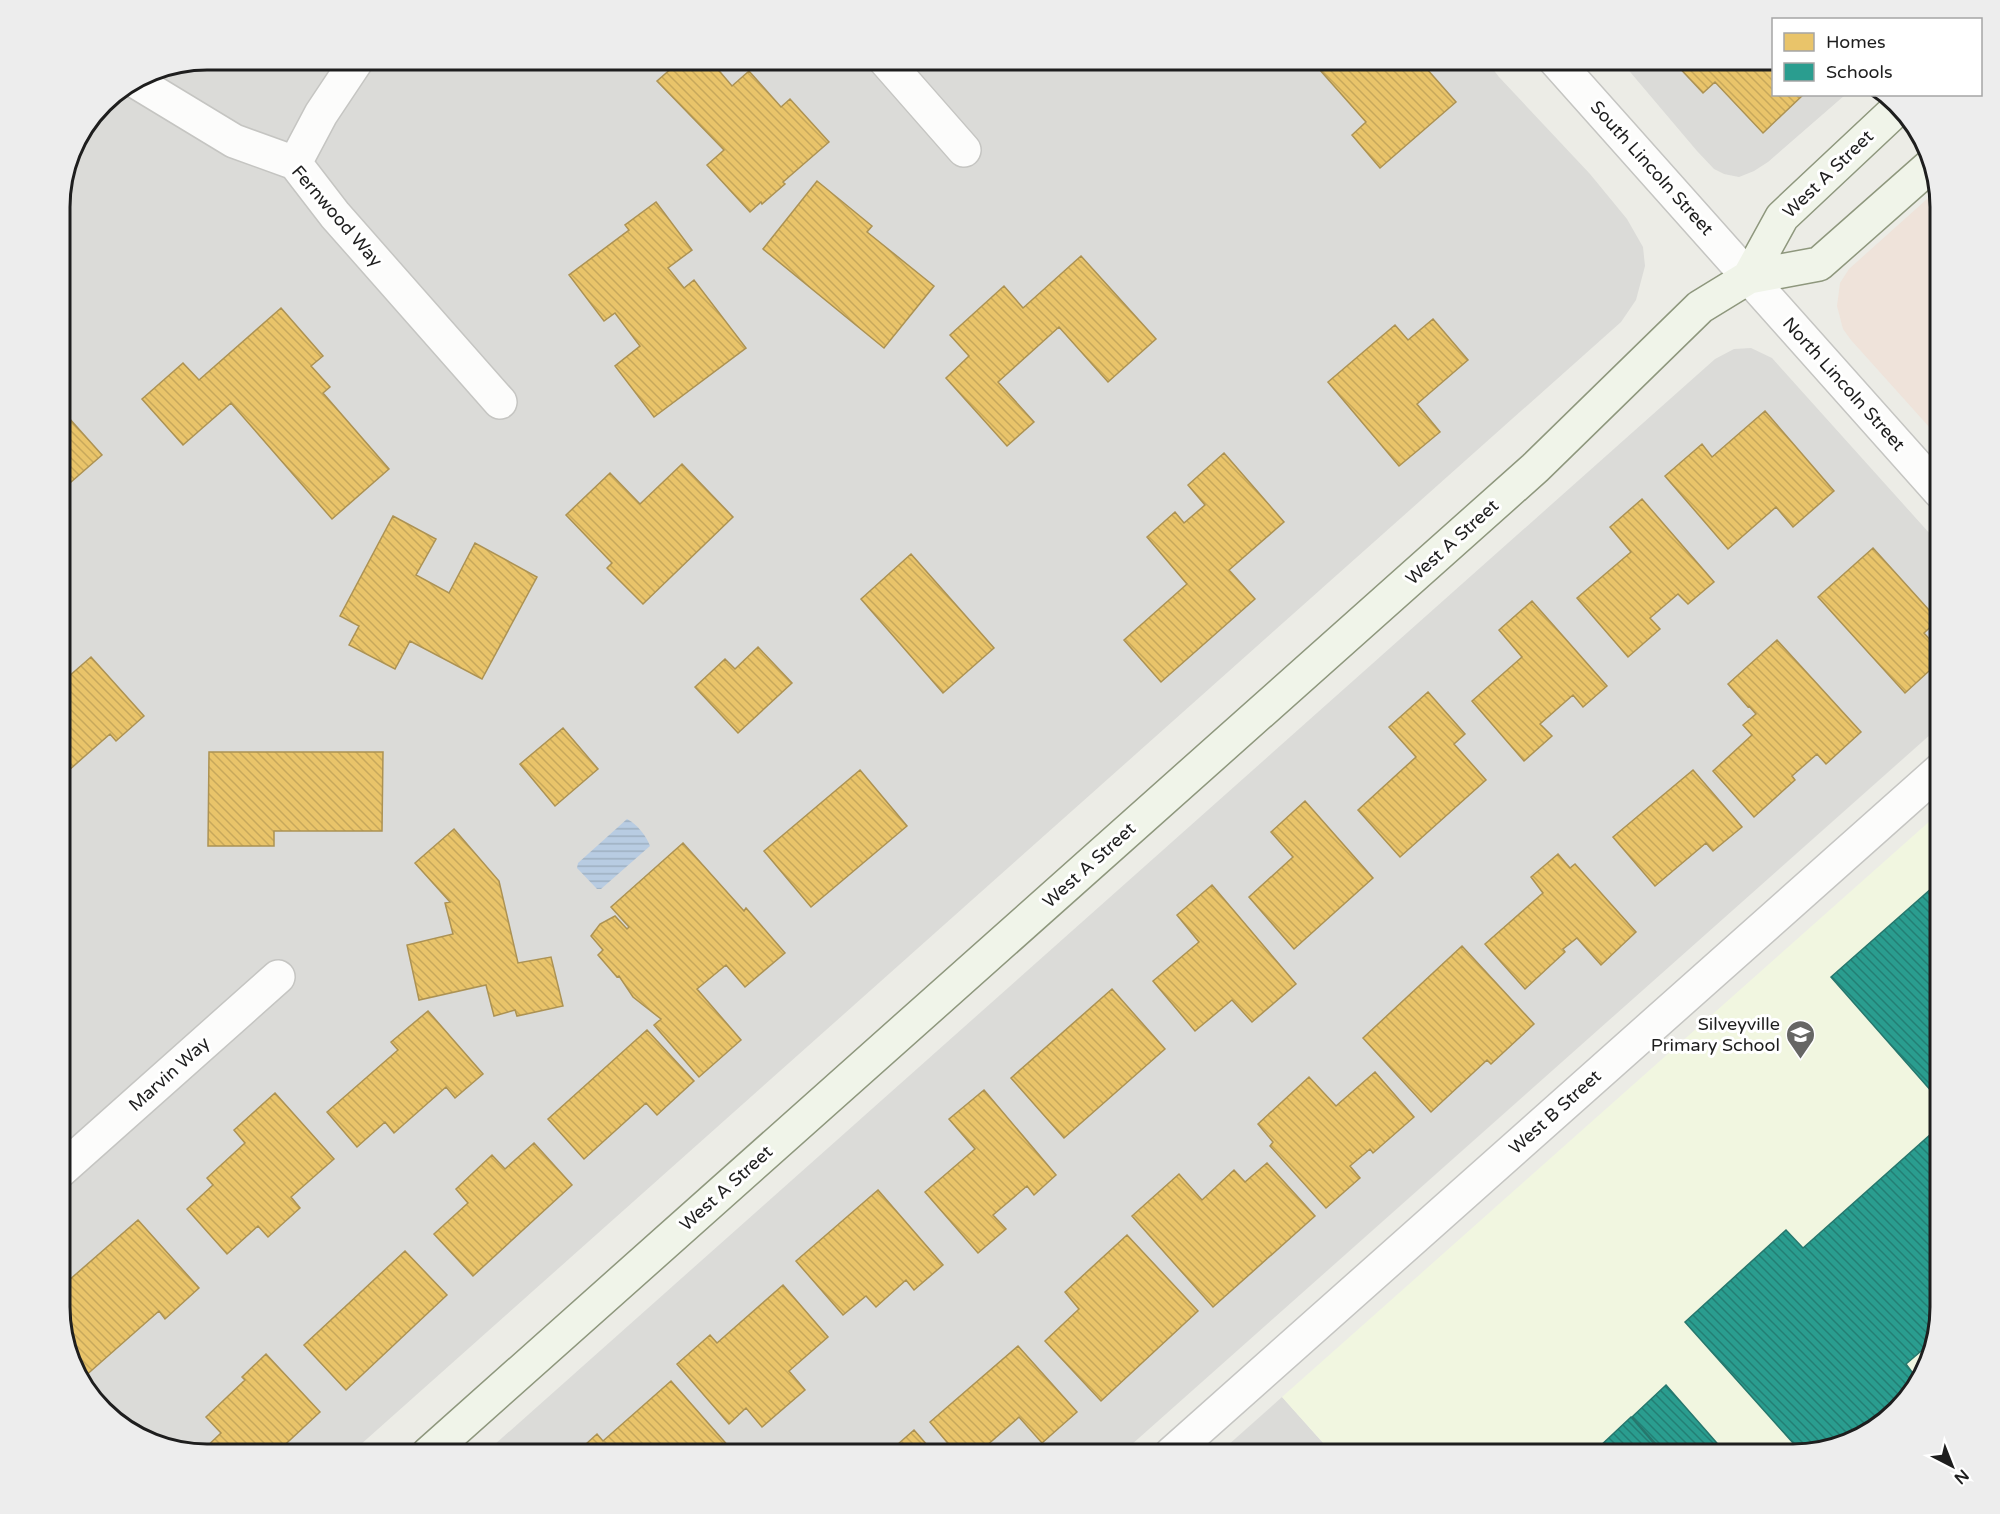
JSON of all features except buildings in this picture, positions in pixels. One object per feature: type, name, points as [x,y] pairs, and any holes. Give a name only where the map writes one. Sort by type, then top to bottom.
[{"type":"main road","name":"West A Street","points":[[1749,277],[1782,217],[1892,114]]},
{"type":"main road","name":"West A Street","points":[[439,1444],[1535,468],[1700,307],[1749,277],[1819,264],[1924,170]]},
{"type":"street","points":[[295,163],[321,114],[350,71]]},
{"type":"street","points":[[895,71],[964,150]]},
{"type":"street","name":"South Lincoln Street","points":[[1566,71],[1749,277]]},
{"type":"street","name":"Fernwood Way","points":[[144,87],[234,141],[295,163],[335,215],[500,402]]},
{"type":"street","name":"North Lincoln Street","points":[[1749,277],[1930,481]]},
{"type":"street","name":"West B Street","points":[[1182,1444],[1930,779]]},
{"type":"street","name":"Marvin Way","points":[[71,1160],[278,977]]},
{"type":"shaded area","points":[[199,71],[1494,71],[1590,174],[1627,219],[1643,247],[1645,266],[1636,300],[1621,322],[361,1444],[208,1444],[181,1441],[147,1429],[124,1415],[105,1397],[94,1382],[81,1359],[75,1342],[71,1315],[71,199],[75,172],[85,147],[105,117],[132,94],[155,81],[181,73]]},
{"type":"shaded area","points":[[1629,71],[1772,71],[1772,96],[1844,96],[1768,162],[1739,177],[1714,169]]},
{"type":"shaded area","points":[[1929,197],[1930,428],[1843,329],[1837,306],[1840,283],[1849,269]]},
{"type":"shaded area","points":[[1751,348],[1772,358],[1930,534],[1930,735],[1132,1444],[495,1444],[1715,359],[1734,349]]},
{"type":"shaded area","name":"Silveyville Primary School","points":[[1930,821],[1930,1306],[1925,1342],[1919,1359],[1901,1390],[1883,1409],[1853,1429],[1836,1436],[1819,1441],[1792,1444],[1324,1444],[1282,1397]]},
{"type":"shaded area","points":[[1282,1397],[1324,1444],[1229,1444]]},
{"type":"water","points":[[627,819],[641,831],[650,846],[601,889],[597,889],[577,868],[578,863]]},
{"type":"place","name":"Silveyville Primary School","points":[[1801,1060]]}]
